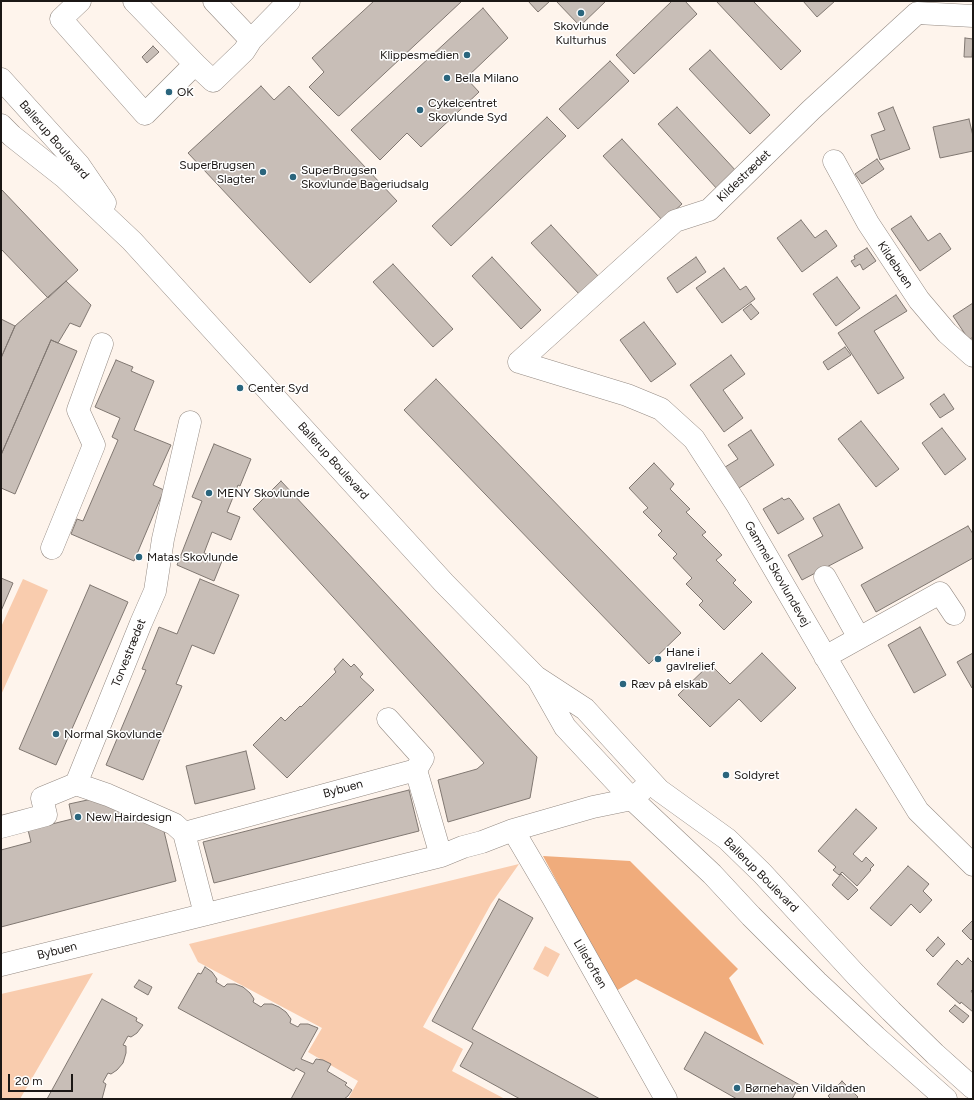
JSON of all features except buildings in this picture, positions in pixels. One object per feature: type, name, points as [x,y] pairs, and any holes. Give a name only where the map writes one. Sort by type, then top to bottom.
[{"type":"street","points":[[80,1],[61,19],[145,114],[195,64]]},
{"type":"street","points":[[134,1],[213,81],[244,51],[251,40],[289,1]]},
{"type":"street","points":[[214,1],[251,40]]},
{"type":"street","name":"Kildestrædet","points":[[519,362],[675,220],[709,210],[811,110],[917,13],[973,16]]},
{"type":"street","name":"Ballerup Boulevard","points":[[1,80],[78,165],[132,241]]},
{"type":"street","name":"Ballerup Boulevard","points":[[1,125],[12,136],[64,177],[132,241],[439,577],[536,677],[584,710],[651,782],[670,799],[727,839],[744,855],[881,1001],[973,1088]]},
{"type":"street","name":"Kildebuen","points":[[834,161],[868,223],[919,300],[947,332],[973,356]]},
{"type":"street","points":[[52,548],[94,445],[78,410],[102,344]]},
{"type":"street","name":"Gammel Skovlundevej","points":[[519,362],[627,395],[661,409],[694,440],[737,505],[918,811],[973,865]]},
{"type":"street","name":"Torvestrædet","points":[[76,784],[140,623],[155,591],[165,532],[190,422]]},
{"type":"street","points":[[825,577],[859,638]]},
{"type":"street","points":[[826,657],[940,592],[954,614]]},
{"type":"street","name":"Ballerup Boulevard","points":[[536,677],[565,728],[632,799],[712,874],[751,916],[822,987],[876,1038],[946,1099]]},
{"type":"street","points":[[388,719],[423,758],[416,770],[441,856]]},
{"type":"street","name":"Bybuen","points":[[184,833],[416,770]]},
{"type":"street","points":[[632,799],[651,782]]},
{"type":"street","points":[[1,827],[46,815],[42,798],[76,784],[108,795],[174,824],[184,833],[206,914]]},
{"type":"street","name":"Bybuen","points":[[1,965],[441,856],[513,830],[593,807],[632,799]]},
{"type":"street","name":"Lilletoften","points":[[513,830],[666,1099]]},
{"type":"shaded area","points":[[23,579],[48,590],[1,695],[1,627]]},
{"type":"shaded area","points":[[543,856],[630,861],[738,969],[729,978],[764,1045],[636,979],[616,991]]},
{"type":"shaded area","points":[[519,864],[491,904],[423,1027],[463,1049],[452,1071],[505,1099],[348,1099],[358,1081],[308,1052],[322,1028],[198,962],[189,944]]},
{"type":"shaded area","points":[[545,946],[560,954],[548,977],[533,969]]},
{"type":"shaded area","points":[[93,973],[20,1099],[2,1099],[1,994]]},
{"type":"place","name":"Skovlunde Kulturhus","points":[[581,13]]},
{"type":"place","name":"Klippesmedien","points":[[467,55]]},
{"type":"place","name":"Bella Milano","points":[[447,78]]},
{"type":"place","name":"OK","points":[[169,92]]},
{"type":"place","name":"Cykelcentret Skovlunde Syd","points":[[420,110]]},
{"type":"place","name":"SuperBrugsen Slagter","points":[[263,172]]},
{"type":"place","name":"SuperBrugsen Skovlunde Bageriudsalg","points":[[293,177]]},
{"type":"place","name":"Center Syd","points":[[240,388]]},
{"type":"place","name":"MENY Skovlunde","points":[[209,493]]},
{"type":"place","name":"Matas Skovlunde","points":[[139,557]]},
{"type":"place","name":"Hane i gavlrelief","points":[[658,659]]},
{"type":"place","name":"Ræv på elskab","points":[[623,684]]},
{"type":"place","name":"Normal Skovlunde","points":[[56,734]]},
{"type":"place","name":"Soldyret","points":[[726,775]]},
{"type":"place","name":"New Hairdesign","points":[[78,817]]},
{"type":"place","name":"Børnehaven Vildanden","points":[[737,1088]]}]
